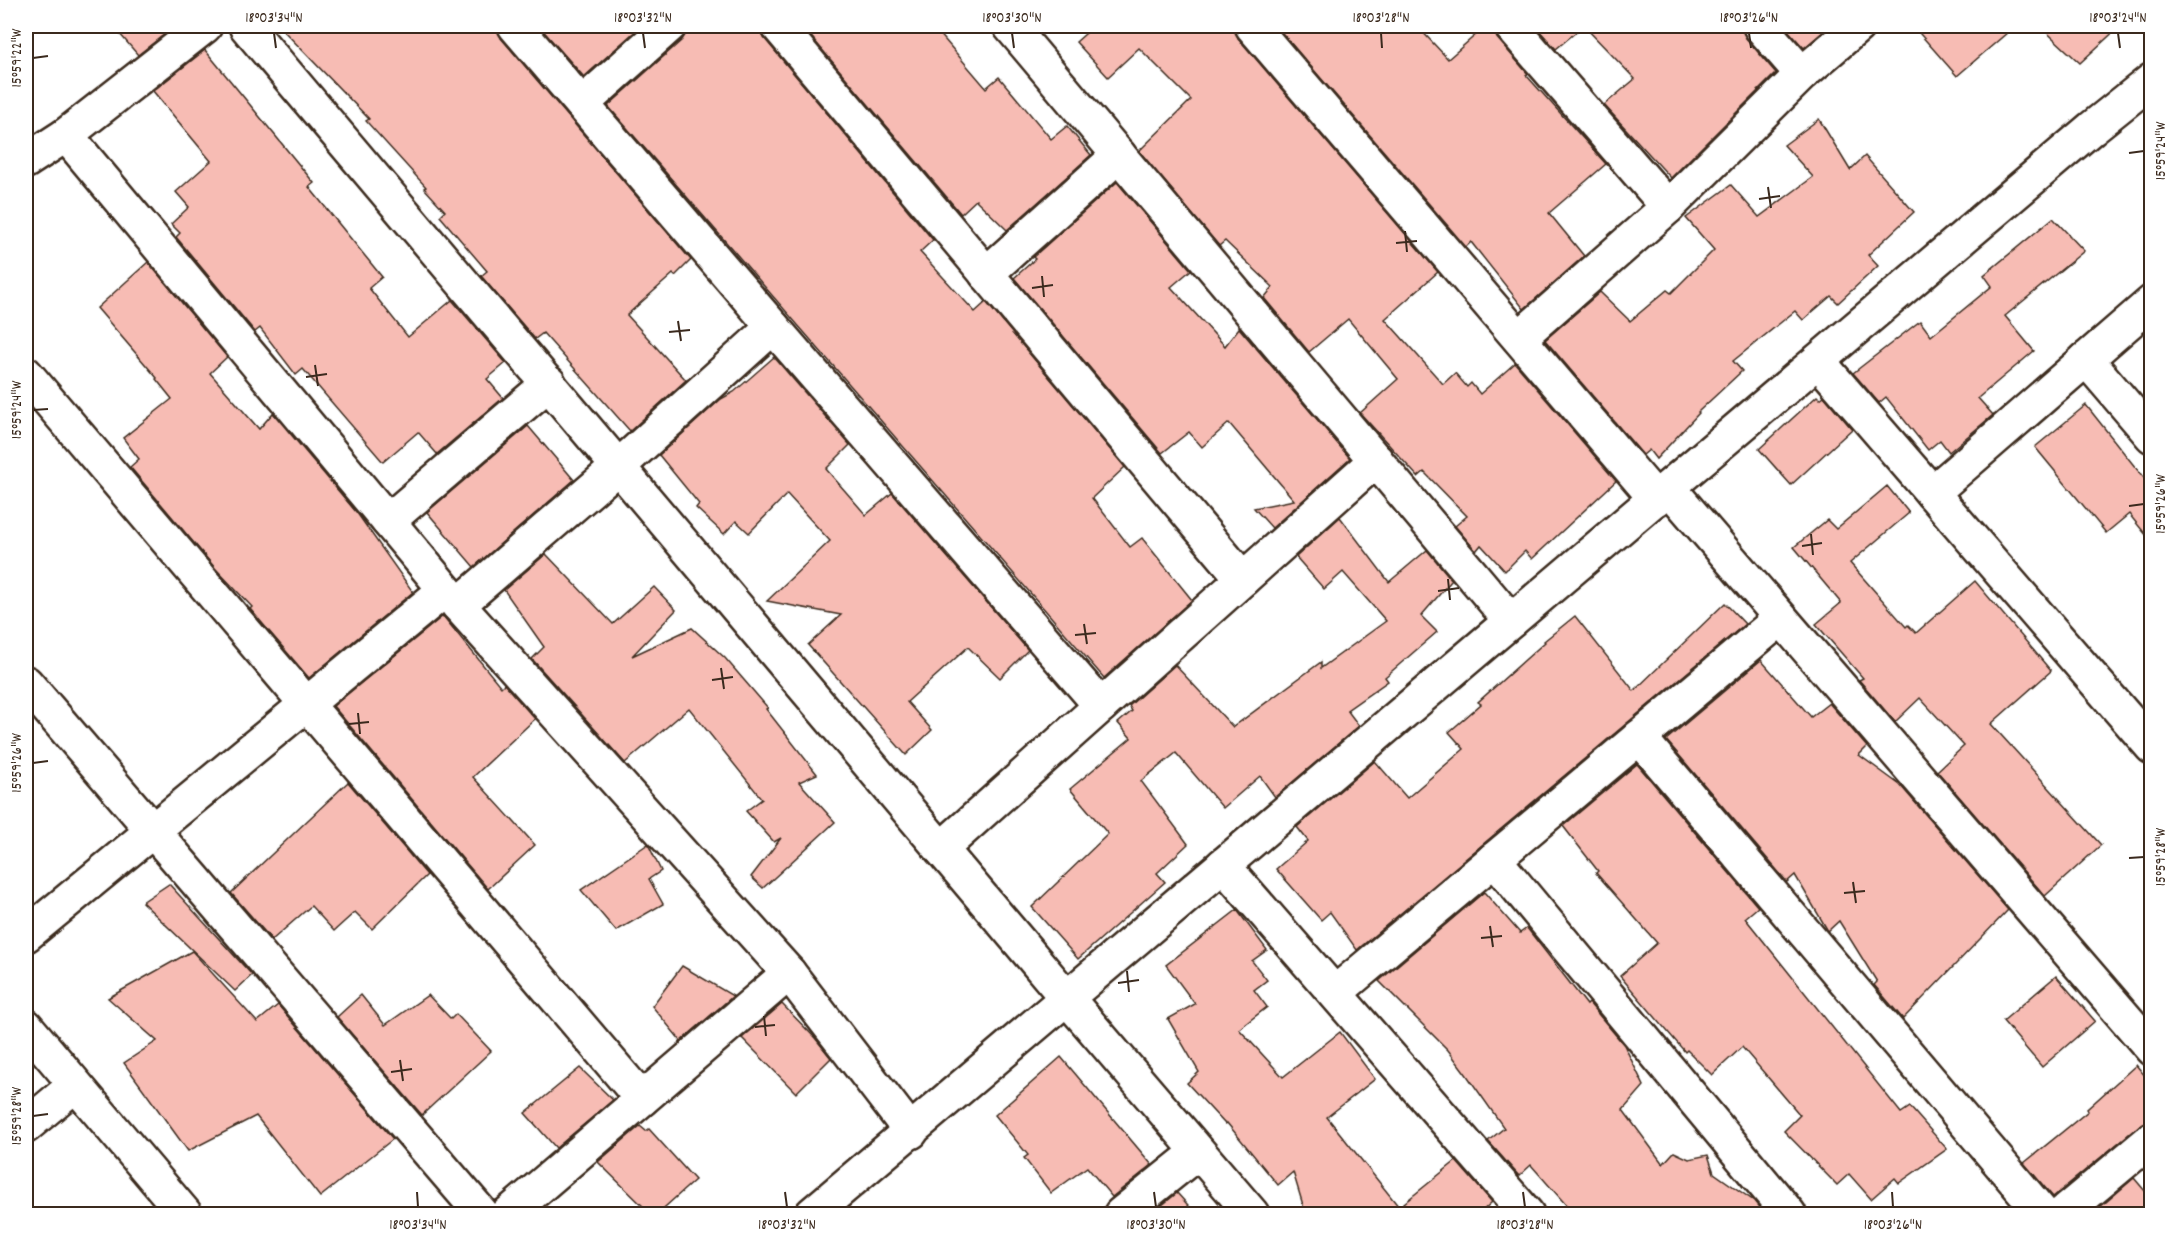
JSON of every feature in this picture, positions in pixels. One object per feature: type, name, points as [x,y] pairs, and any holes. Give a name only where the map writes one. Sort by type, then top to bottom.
[{"type":"street","points":[[26,161],[66,135],[206,26]]},
{"type":"street","points":[[246,26],[1252,1215]]},
{"type":"street","points":[[515,26],[1101,706]]},
{"type":"street","points":[[582,104],[669,26]]},
{"type":"street","points":[[778,26],[1243,579]]},
{"type":"street","points":[[1010,26],[1511,621]]},
{"type":"street","points":[[1252,26],[1519,338],[1780,619],[2151,1049]]},
{"type":"street","points":[[1511,26],[1668,207]]},
{"type":"street","points":[[1760,26],[1802,74]]},
{"type":"street","points":[[1519,338],[1668,207],[1802,74],[1858,26]]},
{"type":"street","points":[[812,1215],[1066,997],[2151,80]]},
{"type":"street","points":[[66,135],[451,597],[789,974],[911,1132]]},
{"type":"street","points":[[986,274],[1119,155]]},
{"type":"street","points":[[1932,493],[2151,302]]},
{"type":"street","points":[[26,935],[306,704],[451,597],[619,466],[773,327]]},
{"type":"street","points":[[2086,359],[2151,436]]},
{"type":"street","points":[[1818,361],[2151,747]]},
{"type":"street","points":[[26,374],[642,1099]]},
{"type":"street","points":[[388,521],[549,383]]},
{"type":"street","points":[[941,849],[1376,460]]},
{"type":"street","points":[[1335,993],[1780,619]]},
{"type":"street","points":[[26,683],[482,1215]]},
{"type":"street","points":[[1639,737],[2043,1215]]},
{"type":"street","points":[[1494,859],[1789,1215]]},
{"type":"street","points":[[1223,865],[1527,1215]]},
{"type":"street","points":[[508,1215],[789,974]]},
{"type":"street","points":[[26,1026],[185,1215]]},
{"type":"street","points":[[26,1126],[75,1085]]},
{"type":"street","points":[[2062,1215],[2151,1139]]},
{"type":"street","points":[[1121,1215],[1198,1152]]},
{"type":"building","points":[[113,26],[175,26],[138,55]]},
{"type":"building","points":[[279,26],[497,26],[501,38],[691,260],[627,315],[686,380],[630,431],[543,333],[535,339],[481,276],[487,271],[440,216],[445,211],[424,188],[426,187],[366,121],[369,119]]},
{"type":"building","points":[[539,26],[641,26],[584,77]]},
{"type":"building","points":[[687,26],[760,26],[764,38],[933,240],[920,252],[975,312],[986,302],[1125,467],[1092,498],[1130,547],[1142,538],[1192,600],[1104,678],[608,106],[682,40],[687,32]]},
{"type":"building","points":[[802,26],[933,26],[986,88],[999,77],[1051,139],[1067,126],[1091,155],[1007,230],[976,200],[961,214]]},
{"type":"building","points":[[1094,26],[1234,26],[1238,38],[1438,272],[1385,319],[1443,384],[1455,373],[1467,387],[1471,383],[1480,394],[1515,363],[1616,481],[1532,559],[1525,551],[1505,571],[1481,545],[1476,551],[1455,526],[1467,516],[1424,472],[1418,477],[1360,413],[1398,379],[1348,319],[1309,352],[1264,298],[1273,287],[1225,241],[1219,246],[1139,151],[1191,100],[1139,48],[1108,77],[1076,42]]},
{"type":"building","points":[[1276,26],[1417,26],[1448,59],[1486,26],[1493,26],[1497,38],[1528,74],[1526,75],[1606,164],[1549,213],[1584,256],[1524,309],[1471,242],[1466,247]]},
{"type":"building","points":[[1535,26],[1583,26],[1556,49]]},
{"type":"building","points":[[1584,26],[1742,26],[1746,38],[1776,73],[1671,178],[1604,105],[1635,79]]},
{"type":"building","points":[[1784,26],[1830,26],[1804,48]]},
{"type":"building","points":[[1913,26],[2015,26],[1957,76]]},
{"type":"building","points":[[2040,26],[2120,26],[2080,63]]},
{"type":"building","points":[[205,50],[314,183],[309,187],[382,277],[369,288],[408,337],[452,300],[506,363],[487,379],[503,398],[437,454],[418,432],[383,462],[303,369],[296,375],[260,328],[255,332],[176,237],[180,233],[171,224],[189,207],[176,192],[211,161],[153,91]]},
{"type":"building","points":[[1819,119],[1850,170],[1865,156],[1914,212],[1868,255],[1878,266],[1838,303],[1831,296],[1803,320],[1795,311],[1733,361],[1742,371],[1698,412],[1656,459],[1649,450],[1643,455],[1545,340],[1600,292],[1630,321],[1667,290],[1671,293],[1714,250],[1686,218],[1731,185],[1759,217],[1813,177],[1784,145]]},
{"type":"building","points":[[1117,182],[1191,270],[1171,287],[1225,346],[1239,328],[1350,458],[1272,528],[1254,508],[1294,500],[1229,423],[1202,447],[1189,432],[1162,453],[1014,278],[1035,259],[1033,257]]},
{"type":"building","points":[[2053,218],[2084,251],[2005,316],[2034,351],[1978,398],[1993,415],[1949,452],[1940,440],[1928,450],[1886,397],[1879,403],[1853,373],[1920,321],[1931,336],[1992,286],[1984,275]]},
{"type":"building","points":[[148,262],[227,357],[210,373],[259,429],[273,413],[357,513],[413,592],[309,678],[250,609],[252,607],[215,568],[130,467],[139,459],[123,438],[172,399],[97,308]]},
{"type":"building","points":[[774,357],[850,445],[826,469],[866,515],[892,493],[1028,650],[1000,678],[968,647],[907,702],[932,730],[906,755],[808,645],[841,615],[767,601],[830,541],[787,494],[749,533],[736,521],[724,534],[696,508],[699,504],[659,455],[721,399],[734,392]]},
{"type":"building","points":[[1817,396],[1820,399],[1824,396],[1852,429],[1791,485],[1759,449]]},
{"type":"building","points":[[2086,405],[2151,487],[2151,541],[2129,514],[2106,533],[2035,447]]},
{"type":"building","points":[[528,426],[574,480],[474,567],[427,512]]},
{"type":"building","points":[[1887,486],[1909,513],[1850,563],[1906,627],[1908,625],[1916,633],[1975,581],[2051,671],[1991,724],[2101,845],[2045,896],[1937,771],[1964,746],[1920,698],[1895,722],[1859,680],[1863,678],[1816,624],[1841,603],[1794,547],[1827,520],[1836,529]]},
{"type":"building","points":[[1340,517],[1389,582],[1427,550],[1452,580],[1421,616],[1437,632],[1385,677],[1388,681],[1347,710],[1359,726],[1275,797],[1260,776],[1223,808],[1176,753],[1141,781],[1188,844],[1157,873],[1165,882],[1078,959],[1032,907],[1108,834],[1070,789],[1131,738],[1118,723],[1132,711],[1129,706],[1175,665],[1233,727],[1321,662],[1321,668],[1386,621],[1343,572],[1324,589],[1296,557]]},
{"type":"building","points":[[546,554],[613,624],[654,587],[676,610],[632,656],[692,628],[725,658],[768,708],[766,709],[817,774],[799,782],[835,822],[763,888],[751,877],[781,838],[774,842],[746,811],[762,799],[689,708],[625,763],[532,659],[544,647],[504,590]]},
{"type":"building","points":[[1725,603],[1745,624],[1357,950],[1330,912],[1321,920],[1276,869],[1308,841],[1297,827],[1375,761],[1407,798],[1464,749],[1449,732],[1481,704],[1478,702],[1544,641],[1575,616],[1634,691]]},
{"type":"building","points":[[443,616],[501,687],[504,684],[535,719],[473,777],[535,845],[488,889],[333,706]]},
{"type":"building","points":[[1761,660],[1811,717],[1829,703],[1867,747],[1859,755],[1900,785],[2008,910],[1903,1019],[1874,985],[1877,982],[1839,921],[1828,931],[1795,875],[1787,882],[1666,740]]},
{"type":"building","points":[[1637,764],[1758,907],[1745,918],[1901,1113],[1910,1107],[1947,1149],[1899,1183],[1895,1178],[1871,1199],[1849,1174],[1837,1185],[1784,1131],[1800,1115],[1742,1047],[1712,1075],[1687,1050],[1685,1052],[1620,976],[1657,943],[1596,873],[1598,871],[1563,826]]},
{"type":"building","points":[[348,782],[427,875],[372,929],[355,912],[334,931],[311,906],[272,940],[231,893]]},
{"type":"building","points":[[648,844],[661,871],[649,879],[663,904],[616,931],[581,890]]},
{"type":"building","points":[[169,884],[252,975],[235,991],[142,902]]},
{"type":"building","points":[[1484,892],[1520,933],[1527,928],[1587,1005],[1589,1003],[1624,1045],[1644,1086],[1623,1110],[1663,1164],[1674,1152],[1689,1159],[1708,1155],[1714,1173],[1754,1201],[1765,1215],[1575,1215],[1531,1165],[1519,1176],[1488,1141],[1504,1128],[1448,1050],[1379,981]]},
{"type":"building","points":[[1237,910],[1267,950],[1252,961],[1267,980],[1254,990],[1267,1007],[1239,1029],[1283,1077],[1340,1032],[1375,1079],[1327,1117],[1399,1207],[1456,1161],[1492,1202],[1478,1215],[1306,1215],[1293,1172],[1278,1185],[1227,1123],[1225,1124],[1187,1083],[1199,1072],[1168,1019],[1195,1004],[1166,965]]},
{"type":"building","points":[[192,951],[257,1022],[278,1005],[393,1139],[320,1197],[256,1116],[188,1151],[124,1063],[157,1041],[108,998]]},
{"type":"building","points":[[682,966],[733,996],[681,1041],[652,1006]]},
{"type":"building","points":[[2056,976],[2095,1021],[2042,1067],[2003,1021]]},
{"type":"building","points":[[361,995],[385,1025],[428,995],[451,1019],[456,1014],[491,1051],[422,1115],[337,1017]]},
{"type":"building","points":[[782,1004],[831,1058],[796,1093],[742,1038]]},
{"type":"building","points":[[1061,1057],[1152,1165],[1112,1197],[1087,1167],[1051,1193],[1024,1158],[1028,1155],[995,1115]]},
{"type":"building","points":[[2136,1065],[2151,1083],[2151,1121],[2140,1125],[2053,1197],[2024,1163],[2088,1111],[2087,1109]]},
{"type":"building","points":[[580,1068],[613,1100],[556,1148],[525,1113]]},
{"type":"building","points":[[640,1126],[646,1131],[649,1129],[695,1180],[656,1215],[652,1215],[598,1162]]},
{"type":"building","points":[[2134,1178],[2151,1198],[2151,1215],[2091,1215]]},
{"type":"building","points":[[1177,1193],[1197,1215],[1150,1215]]}]
